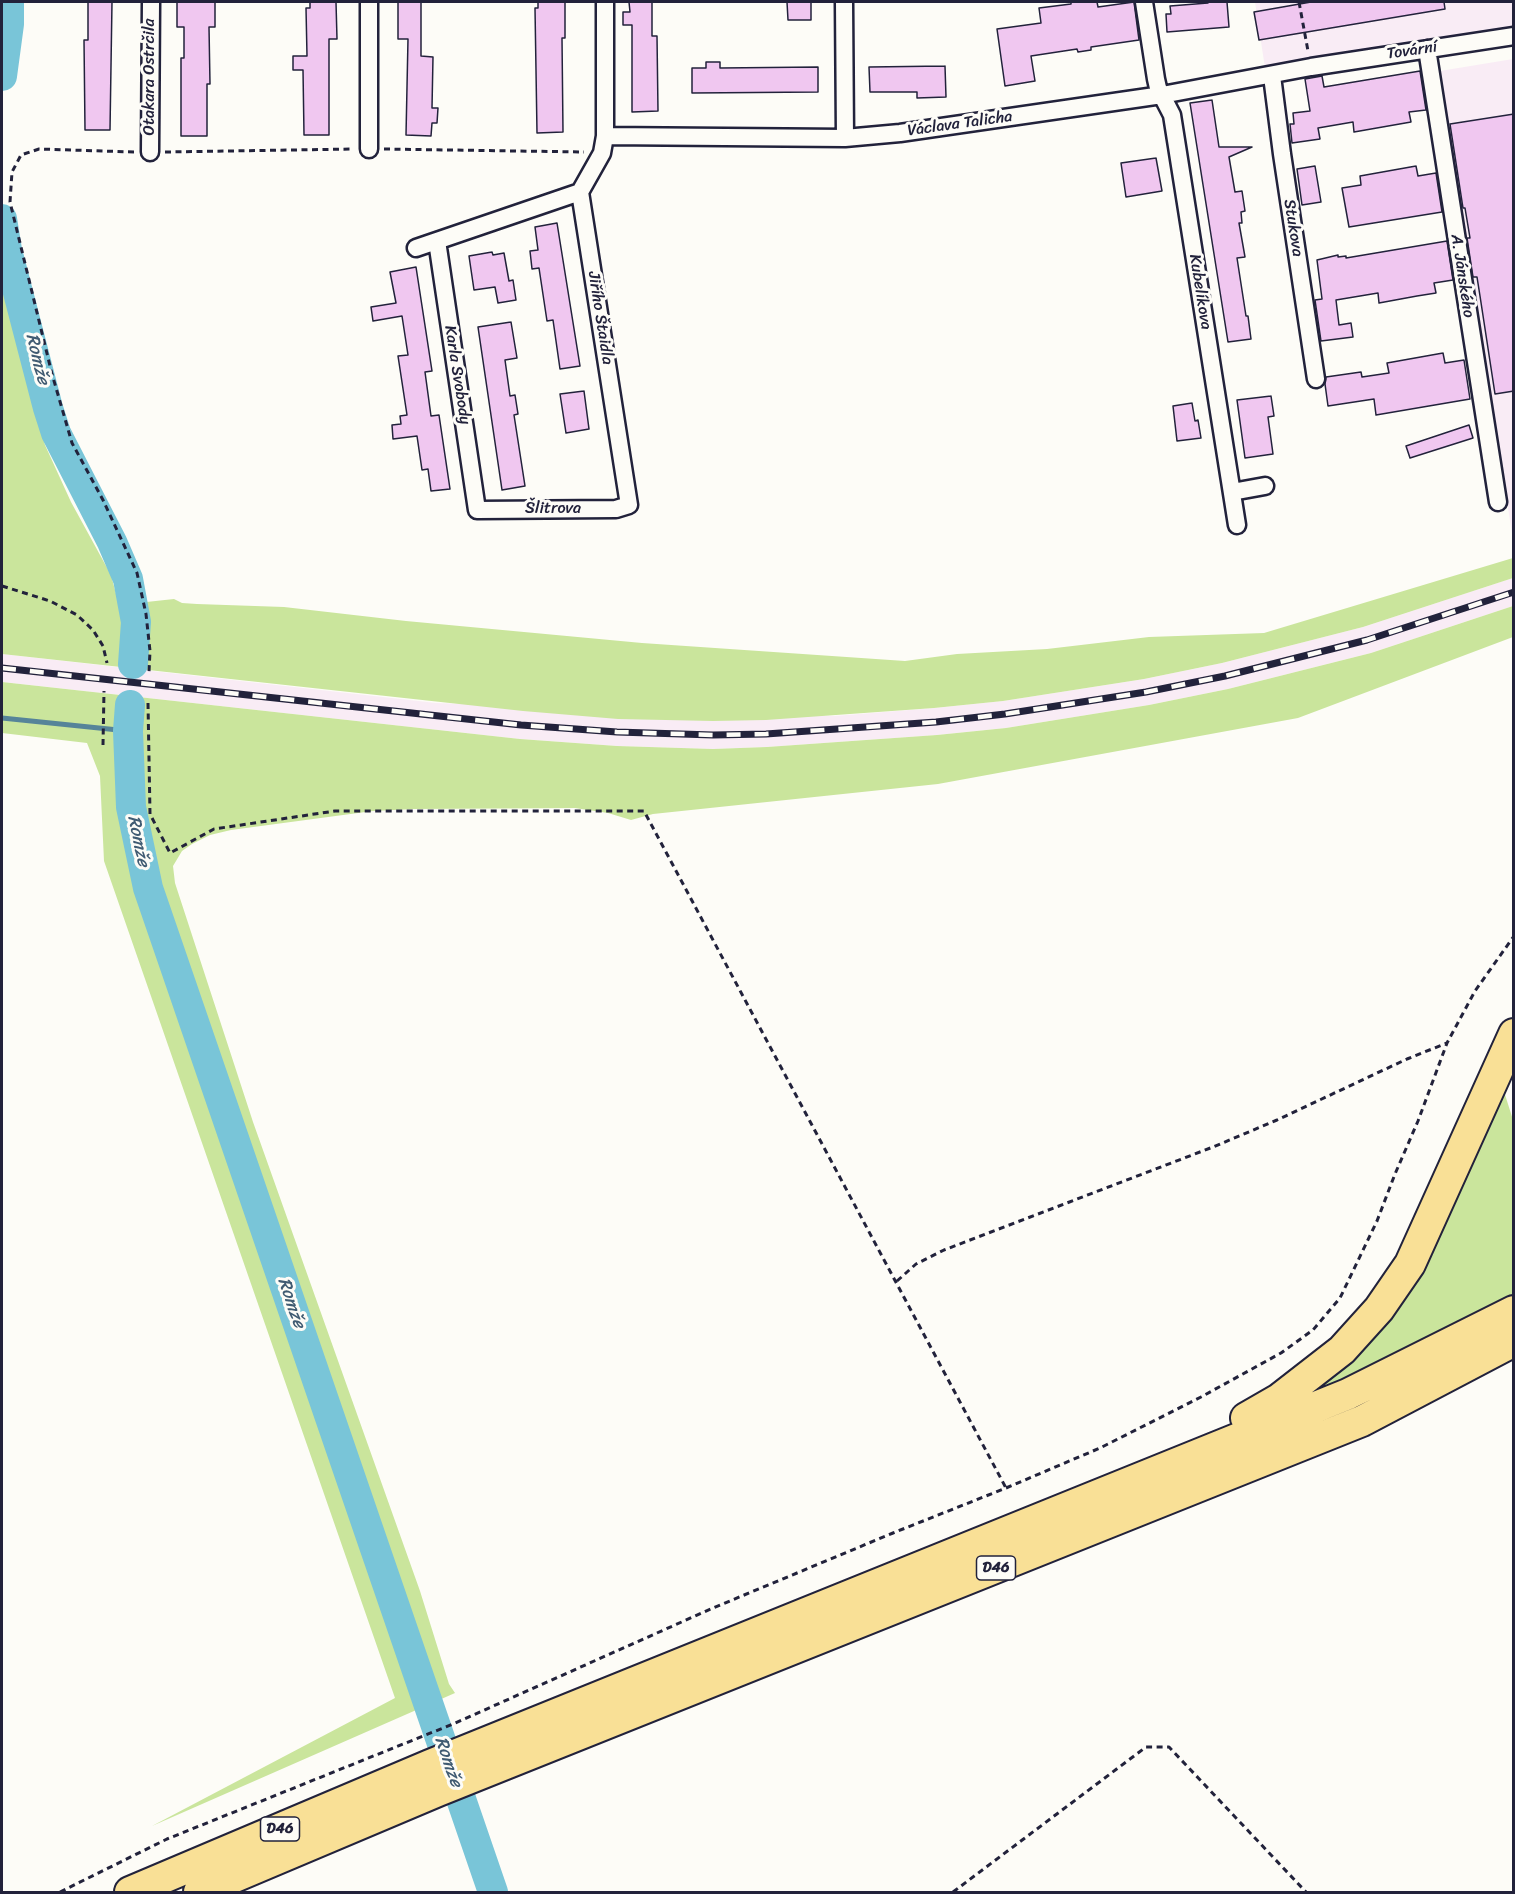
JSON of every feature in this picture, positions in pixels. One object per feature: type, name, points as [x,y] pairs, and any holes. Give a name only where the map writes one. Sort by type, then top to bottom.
[{"type":"highway","points":[[1124,1484],[1280,1399],[1342,1350],[1379,1309],[1410,1264],[1514,1034]]},
{"type":"highway","name":"D46","points":[[467,1765],[1124,1484],[1348,1394],[1514,1311]]},
{"type":"highway","name":"D46","points":[[130,1893],[429,1764],[467,1765],[1362,1421],[1514,1341]]},
{"type":"highway","points":[[1362,1421],[1514,1357]]},
{"type":"highway","name":"D46","points":[[199,1893],[429,1764]]},
{"type":"street","name":"Otakara Ostrčila","points":[[150,152],[151,2]]},
{"type":"street","points":[[369,2],[369,149]]},
{"type":"street","points":[[416,248],[580,192],[602,153],[605,2]]},
{"type":"street","points":[[844,2],[845,138]]},
{"type":"street","name":"Kubelíkova","points":[[1144,2],[1156,79],[1172,115],[1237,525]]},
{"type":"street","name":"Tovární","points":[[1311,67],[1514,36]]},
{"type":"street","name":"A. Jánského","points":[[1427,49],[1498,502]]},
{"type":"street","name":"Václava Talicha","points":[[604,136],[845,138],[900,133],[1162,95],[1311,67]]},
{"type":"street","name":"Stukova","points":[[1272,76],[1316,379]]},
{"type":"street","name":"Jiřího Štaidla","points":[[580,192],[629,506]]},
{"type":"street","name":"Karla Svobody","points":[[437,241],[477,510]]},
{"type":"street","points":[[1232,492],[1265,486]]},
{"type":"street","name":"Šlitrova","points":[[477,510],[616,509],[629,506]]},
{"type":"path","points":[[1299,2],[1311,67]]},
{"type":"path","points":[[149,672],[150,651],[146,614],[137,573],[72,443],[52,374],[10,202],[12,172],[21,155],[39,149],[150,152],[369,149],[602,153]]},
{"type":"path","points":[[2,586],[50,601],[76,615],[93,630],[103,646],[107,663]]},
{"type":"path","points":[[103,745],[104,690]]},
{"type":"path","points":[[148,703],[150,814],[170,853],[214,829],[335,811],[644,810],[1006,1488]]},
{"type":"path","points":[[60,1893],[167,1839],[429,1764],[453,1724],[713,1608],[1100,1448],[1281,1353],[1312,1330],[1340,1298],[1359,1261],[1418,1121],[1447,1043],[1475,991],[1514,936]]},
{"type":"path","points":[[897,1281],[916,1264],[944,1251],[1213,1147],[1447,1043]]},
{"type":"path","points":[[953,1893],[1146,1747],[1169,1747],[1306,1893]]},
{"type":"shaded area","points":[[1255,2],[1513,2],[1513,26],[1265,68]]},
{"type":"shaded area","points":[[1513,59],[1513,540],[1440,71]]},
{"type":"shaded area","points":[[1513,578],[1513,606],[1371,653],[1228,689],[1149,705],[1006,728],[767,747],[713,749],[617,746],[520,739],[2,682],[2,654],[436,703],[834,716],[1003,701],[1144,679],[1222,663],[1363,627]]},
{"type":"green space","points":[[2,283],[45,445],[71,502],[111,575],[119,605],[174,599],[182,603],[284,607],[642,643],[905,661],[957,654],[1047,649],[1149,637],[1264,633],[1513,558],[1513,578],[1363,627],[1222,663],[1144,679],[1003,701],[766,720],[618,719],[523,711],[2,654]]},
{"type":"green space","points":[[1513,606],[1513,637],[1298,718],[938,784],[653,814],[631,820],[608,813],[575,808],[373,811],[231,830],[210,835],[182,851],[173,866],[175,883],[253,1122],[420,1591],[449,1684],[455,1693],[152,1826],[395,1698],[104,861],[100,776],[87,743],[2,733],[2,682],[520,739],[617,746],[713,749],[767,747],[1006,728],[1149,705],[1228,689],[1371,653]]},
{"type":"green space","points":[[1502,1085],[1513,1120],[1513,1299],[1316,1393],[1341,1369]]},
{"type":"building","points":[[88,2],[112,2],[110,130],[85,130],[84,40],[88,40]]},
{"type":"building","points":[[177,2],[215,2],[215,27],[209,27],[210,84],[207,84],[207,136],[181,136],[181,58],[184,58],[184,27],[177,27]]},
{"type":"building","points":[[310,2],[336,2],[337,39],[329,39],[329,135],[304,135],[303,70],[293,70],[293,56],[307,56],[306,8],[310,8]]},
{"type":"building","points":[[398,2],[421,2],[421,56],[433,57],[432,108],[438,108],[437,123],[432,123],[431,136],[406,135],[408,39],[398,39]]},
{"type":"building","points":[[538,2],[565,2],[565,38],[562,38],[563,132],[537,133],[535,8],[538,8]]},
{"type":"building","points":[[629,2],[652,2],[652,36],[657,36],[658,111],[632,112],[632,25],[623,25],[623,12],[630,12]]},
{"type":"building","points":[[787,2],[811,2],[811,20],[788,20]]},
{"type":"building","points":[[1071,2],[1097,2],[1098,7],[1134,2],[1139,40],[1091,47],[1091,50],[1078,52],[1077,49],[1031,56],[1035,81],[1005,86],[997,29],[1041,23],[1039,8],[1071,4]]},
{"type":"building","points":[[1227,2],[1229,27],[1167,32],[1166,14],[1171,14],[1170,6]]},
{"type":"building","points":[[1311,2],[1444,2],[1445,9],[1259,40],[1254,12]]},
{"type":"building","points":[[706,62],[720,62],[720,68],[818,67],[818,92],[692,93],[692,68],[706,68]]},
{"type":"building","points":[[945,66],[946,97],[917,98],[917,92],[870,92],[869,67]]},
{"type":"building","points":[[1420,71],[1426,110],[1409,112],[1411,122],[1354,132],[1353,122],[1318,128],[1320,139],[1292,143],[1290,124],[1294,124],[1293,113],[1310,111],[1305,79],[1322,76],[1324,87]]},
{"type":"building","points":[[1212,100],[1219,147],[1252,147],[1229,157],[1235,192],[1242,191],[1245,211],[1241,212],[1242,223],[1239,223],[1245,257],[1237,258],[1251,339],[1228,342],[1190,103]]},
{"type":"building","points":[[1514,114],[1514,391],[1495,394],[1477,277],[1473,277],[1467,238],[1470,238],[1450,124]]},
{"type":"building","points":[[1156,158],[1162,191],[1126,197],[1121,163]]},
{"type":"building","points":[[1315,166],[1321,202],[1302,205],[1297,169]]},
{"type":"building","points":[[1416,166],[1418,176],[1436,173],[1442,212],[1349,227],[1342,188],[1361,185],[1360,176]]},
{"type":"building","points":[[557,223],[580,366],[560,369],[553,320],[547,321],[539,268],[532,269],[530,251],[538,250],[535,227]]},
{"type":"building","points":[[1447,241],[1453,280],[1434,283],[1436,293],[1379,303],[1378,293],[1336,300],[1339,325],[1351,323],[1353,337],[1321,341],[1315,300],[1322,299],[1317,260],[1338,255],[1338,257],[1346,256],[1346,258]]},
{"type":"building","points":[[492,252],[493,255],[504,253],[509,281],[513,280],[516,300],[498,303],[495,287],[474,290],[469,256]]},
{"type":"building","points":[[416,267],[432,371],[425,372],[431,416],[439,415],[450,489],[431,491],[428,469],[422,470],[417,436],[393,439],[392,425],[401,424],[400,416],[407,415],[398,356],[408,355],[402,316],[373,321],[371,307],[396,303],[390,272]]},
{"type":"building","points":[[511,322],[517,358],[505,360],[510,396],[515,395],[518,414],[514,415],[525,486],[502,490],[478,327]]},
{"type":"building","points":[[1443,353],[1445,363],[1464,360],[1470,399],[1376,415],[1374,399],[1328,406],[1326,377],[1361,372],[1362,377],[1389,373],[1387,363]]},
{"type":"building","points":[[584,391],[589,429],[566,433],[560,394]]},
{"type":"building","points":[[1271,396],[1274,416],[1268,417],[1273,454],[1245,458],[1237,400]]},
{"type":"building","points":[[1192,403],[1201,438],[1177,441],[1173,406]]},
{"type":"building","points":[[1469,425],[1473,438],[1410,458],[1406,446]]},
{"type":"waterway","name":"Romže","points":[[2,76],[9,24],[9,2]]},
{"type":"waterway","name":"Romže","points":[[2,219],[7,250],[56,433],[112,542],[128,579],[136,622],[133,664]]},
{"type":"waterway","name":"Romže","points":[[130,705],[128,731],[131,807],[148,888],[493,1892]]},
{"type":"waterway","points":[[2,718],[128,731]]},
{"type":"railway","points":[[2,668],[521,725],[617,732],[766,734],[936,722],[1005,714],[1146,692],[1225,676],[1367,640],[1514,592]]}]
